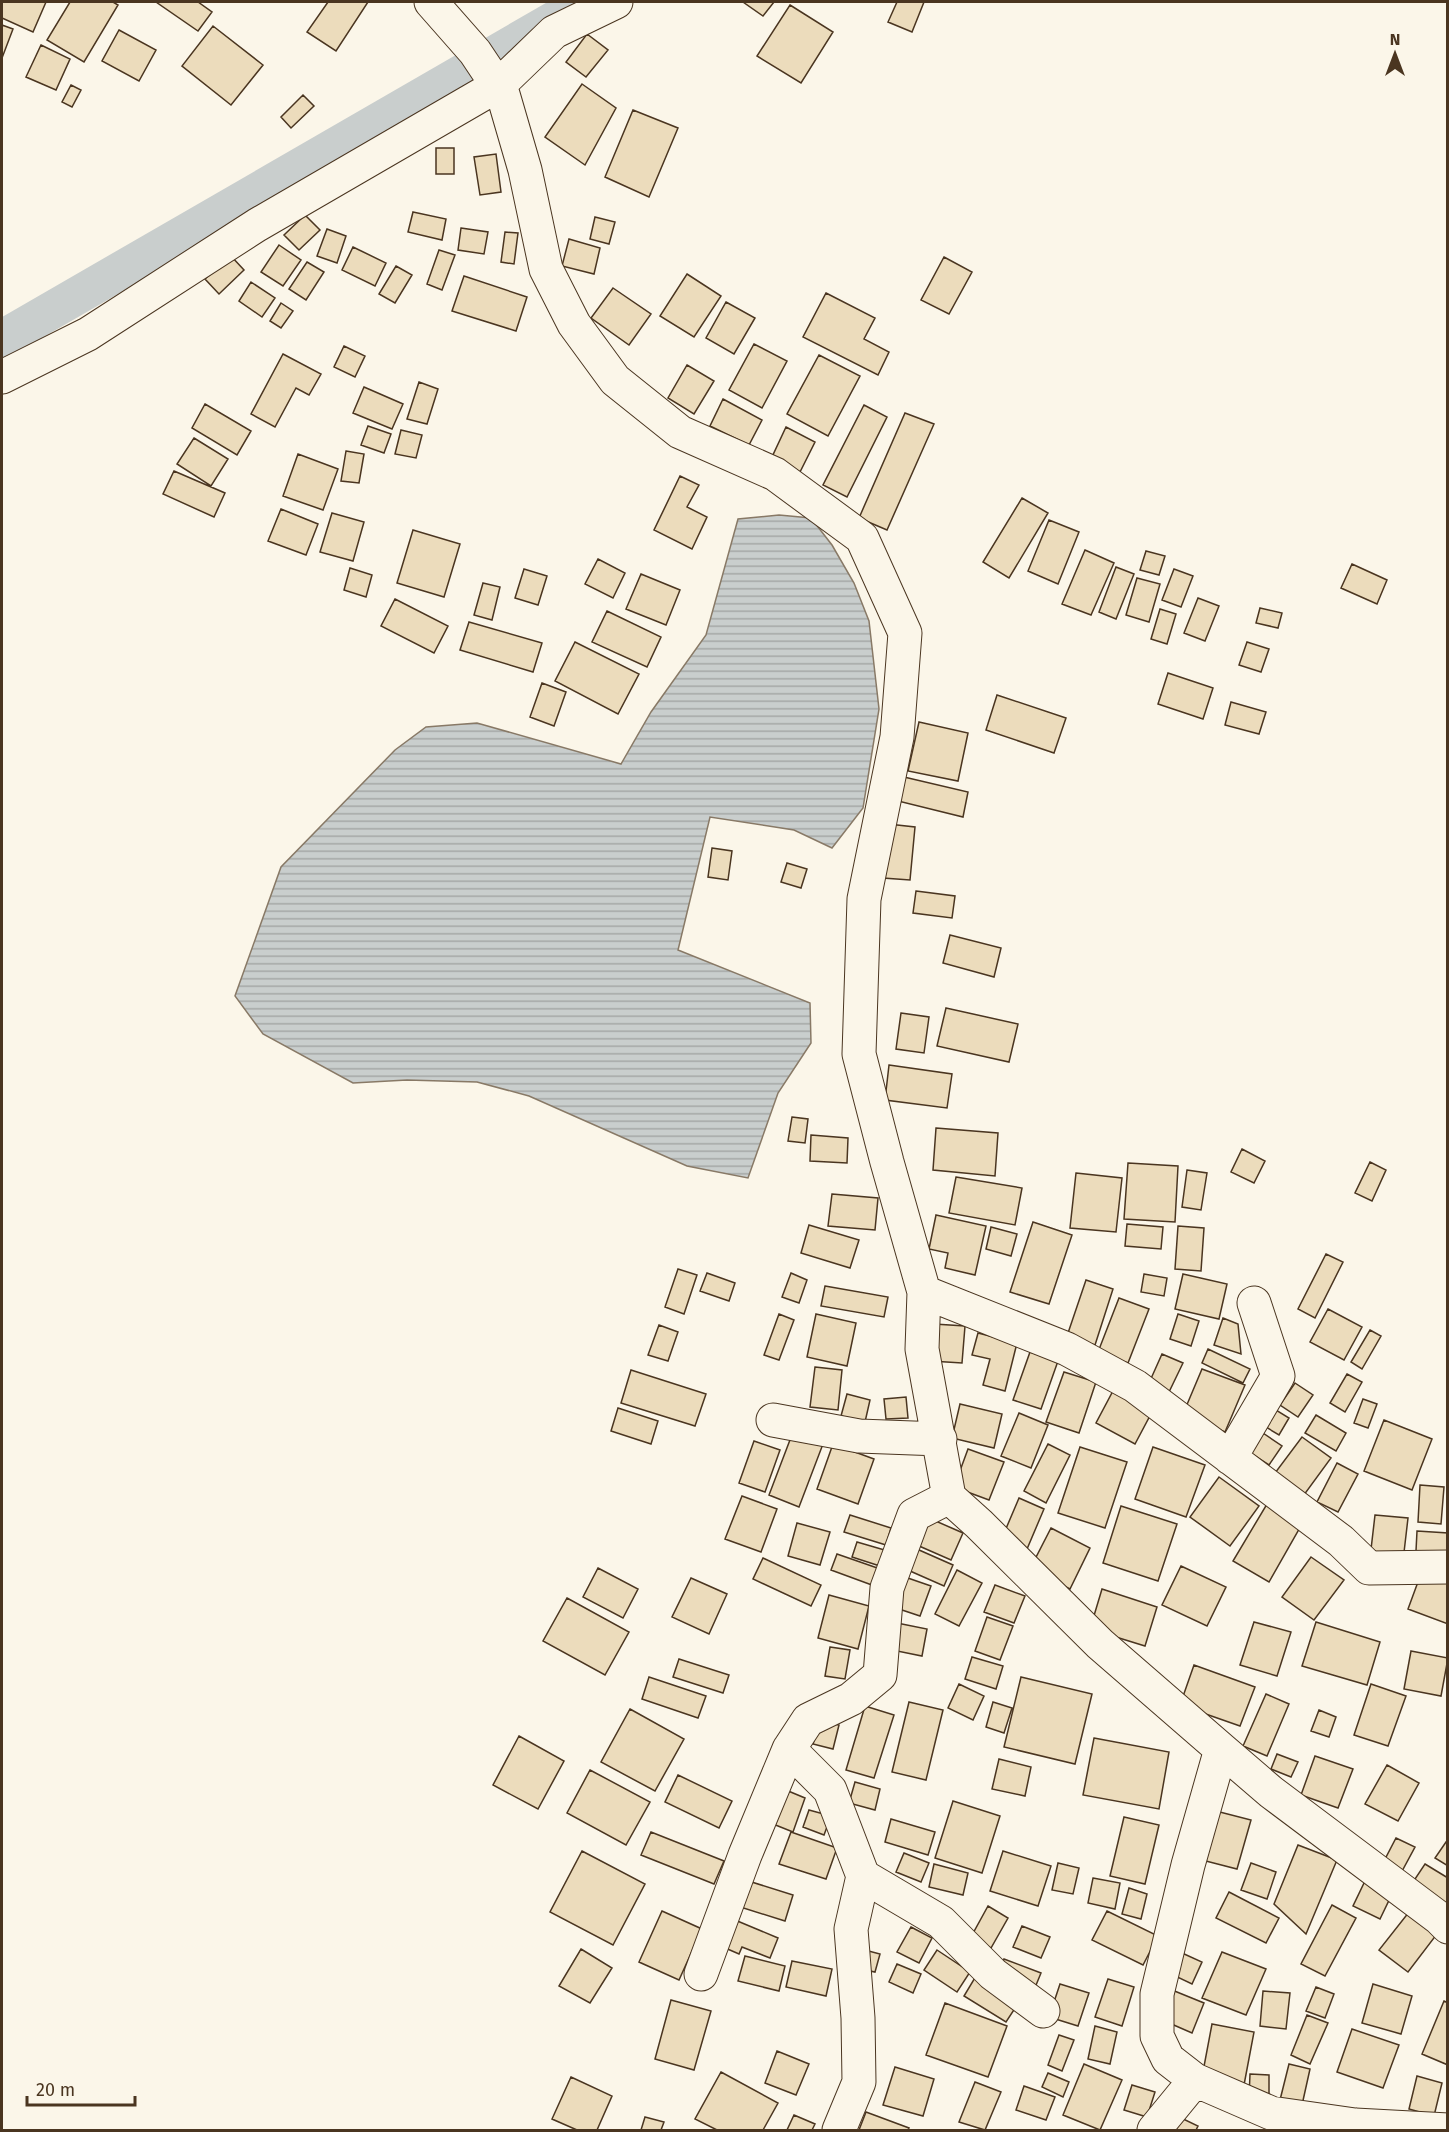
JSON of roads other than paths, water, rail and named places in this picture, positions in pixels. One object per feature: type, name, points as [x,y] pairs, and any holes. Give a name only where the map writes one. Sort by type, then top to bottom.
[{"type":"street","points":[[431,2],[489,71],[525,170],[546,269],[574,324],[615,380],[680,432],[775,474],[862,538],[905,633],[897,737],[864,900],[860,1054],[887,1162],[924,1292],[922,1349],[949,1497],[1100,1644],[1221,1749],[1271,1792],[1439,1918],[1448,1928]]},
{"type":"street","points":[[2,377],[88,334],[489,71],[554,32],[616,2]]},
{"type":"street","points":[[924,1292],[1067,1349],[1135,1386],[1341,1541],[1369,1568],[1448,1567]]},
{"type":"street","points":[[1230,1458],[1278,1376],[1254,1304]]},
{"type":"street","points":[[773,1420],[860,1436],[940,1439]]},
{"type":"street","points":[[701,1974],[745,1855],[789,1749],[808,1720],[851,1699],[880,1675],[887,1588],[914,1515],[949,1497]]},
{"type":"street","points":[[789,1749],[830,1790],[863,1876],[851,1929],[860,2082],[839,2130]]},
{"type":"street","points":[[1221,1749],[1188,1865],[1157,1994],[1156,2036],[1168,2059],[1195,2080],[1271,2113],[1355,2125],[1448,2130]]},
{"type":"street","points":[[863,1876],[941,1922],[993,1974],[1043,2011]]},
{"type":"street","points":[[1154,2130],[1195,2080]]},
{"type":"waterway","points":[[2,339],[570,11]]}]
